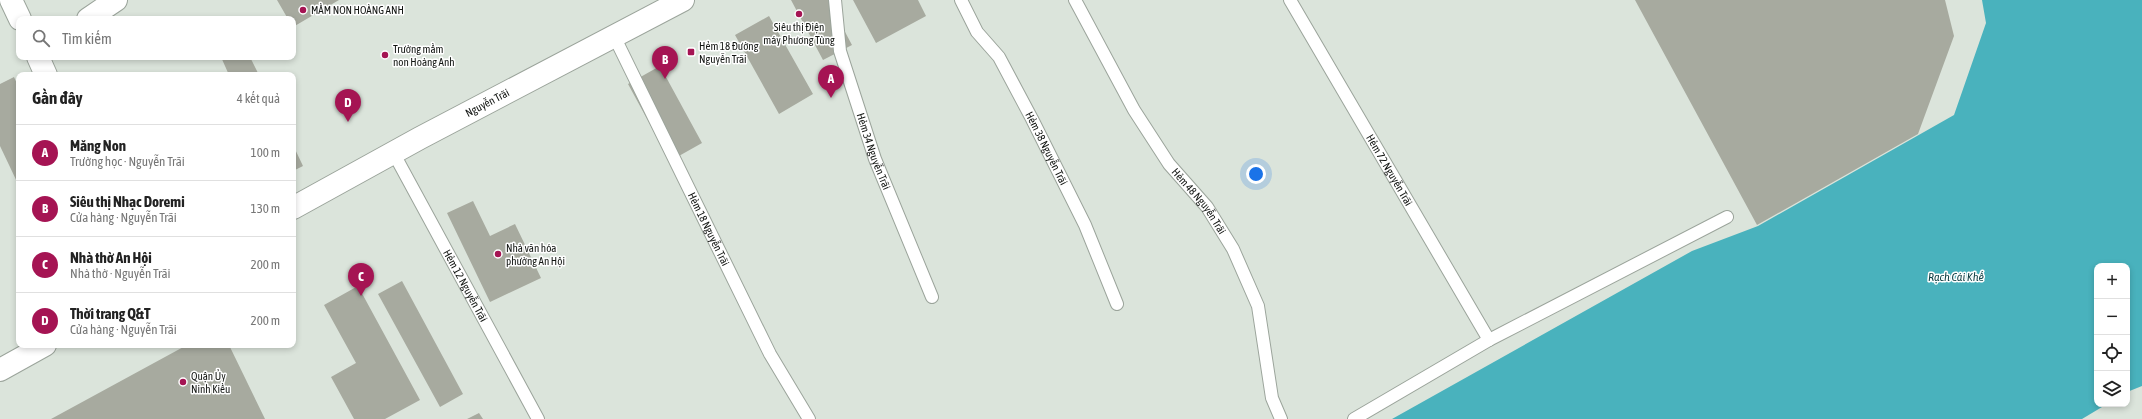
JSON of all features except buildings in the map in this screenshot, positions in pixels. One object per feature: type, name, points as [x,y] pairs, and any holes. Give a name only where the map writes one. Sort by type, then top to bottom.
[{"type":"main road","points":[[11,0],[19,16]]},
{"type":"main road","points":[[92,16],[116,0]]},
{"type":"main road","name":"Nguyễn Trãi","points":[[296,206],[394,152],[683,0]]},
{"type":"main road","points":[[39,60],[45,72]]},
{"type":"main road","points":[[0,370],[40,348]]},
{"type":"lane","name":"Hẻm 34 Nguyễn Trãi","points":[[835,0],[840,51],[876,160],[932,297]]},
{"type":"lane","name":"Hẻm 38 Nguyễn Trãi","points":[[961,0],[977,32],[999,57],[1032,119],[1085,225],[1117,304]]},
{"type":"lane","name":"Hẻm 48 Nguyễn Trãi","points":[[1075,0],[1134,110],[1169,164],[1207,207],[1232,249],[1258,306],[1272,398],[1281,419]]},
{"type":"lane","name":"Hẻm 72 Nguyễn Trãi","points":[[1290,0],[1489,340]]},
{"type":"lane","name":"Hẻm 18 Nguyễn Trãi","points":[[614,36],[687,189],[770,354],[809,419]]},
{"type":"lane","name":"Hẻm 12 Nguyễn Trãi","points":[[394,152],[538,419]]},
{"type":"lane","points":[[1354,419],[1489,340],[1727,216]]},
{"type":"water","name":"Rạch Cái Khế","points":[[1982,0],[2142,0],[2142,386],[2130,391],[2130,263],[2094,263],[2094,407],[2102,407],[2082,419],[1392,419],[1692,251],[1758,226],[1954,115],[1986,23]]},
{"type":"place","name":"MẦM NON HOÀNG ANH","points":[[303,10]]},
{"type":"place","name":"Siêu thị Điện máy Phương Tùng","points":[[799,14]]},
{"type":"place","name":"Hẻm 18 Đường Nguyễn Trãi","points":[[691,52]]},
{"type":"place","name":"Trường mầm non Hoàng Anh","points":[[385,55]]},
{"type":"place","name":"Siêu thị Nhạc Doremi","points":[[665,79]]},
{"type":"place","name":"Măng Non","points":[[831,98]]},
{"type":"place","name":"Thời trang Q&T","points":[[348,122]]},
{"type":"place","name":"Nhà văn hóa phường An Hội","points":[[498,254]]},
{"type":"place","name":"Nhà thờ An Hội","points":[[361,296]]},
{"type":"place","name":"Quận Ủy Ninh Kiều","points":[[183,382]]}]
